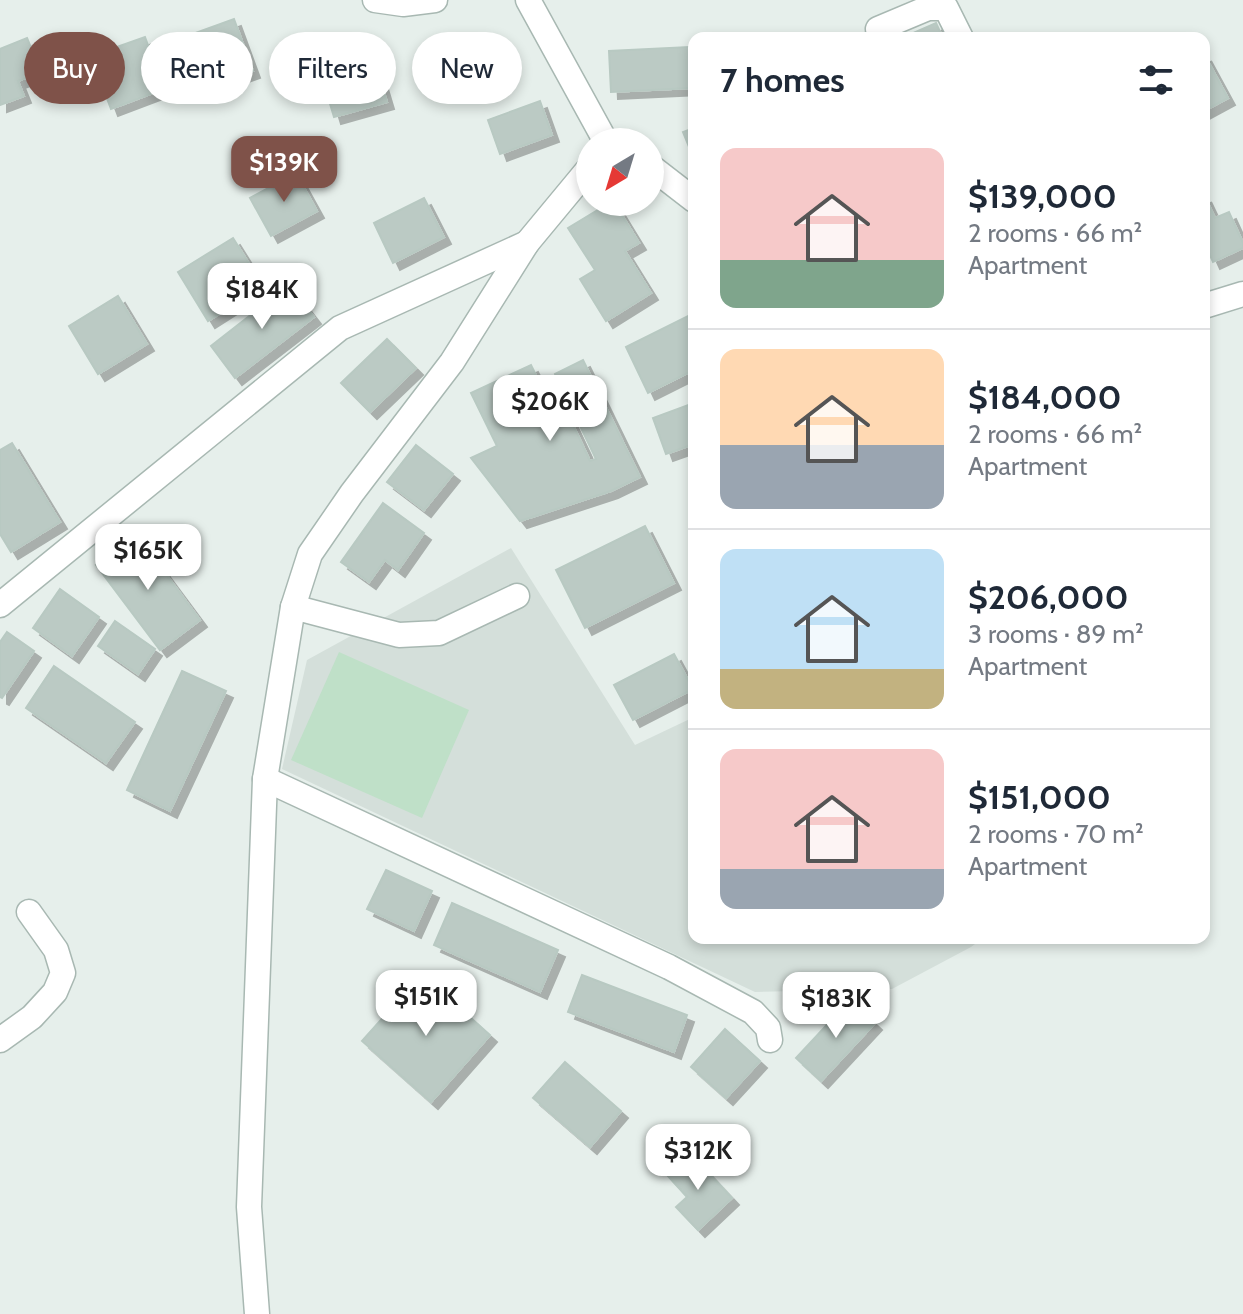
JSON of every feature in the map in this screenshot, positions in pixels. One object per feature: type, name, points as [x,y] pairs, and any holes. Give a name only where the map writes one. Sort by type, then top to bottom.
[{"type":"street","points":[[375,0],[403,4],[435,0]]},
{"type":"street","points":[[528,0],[598,128]]},
{"type":"street","points":[[878,29],[928,8],[946,8],[958,32]]},
{"type":"street","points":[[664,177],[688,195]]},
{"type":"street","points":[[257,1314],[249,1207],[265,779],[293,607],[310,554],[352,493],[452,362],[527,243],[576,184]]},
{"type":"street","points":[[0,605],[340,328],[527,243]]},
{"type":"street","points":[[1210,304],[1243,294]]},
{"type":"street","points":[[293,607],[399,635],[439,633],[517,596]]},
{"type":"street","points":[[265,779],[669,967],[753,1012],[768,1028],[770,1040]]},
{"type":"street","points":[[0,1040],[32,1017],[55,992],[63,973],[56,950],[29,912]]},
{"type":"shaded area","points":[[511,548],[635,745],[688,720],[688,944],[975,944],[892,989],[755,992],[282,769],[307,660]]},
{"type":"green space","points":[[339,652],[469,710],[422,818],[291,760]]},
{"type":"building","points":[[234,19],[239,32],[198,32]]},
{"type":"building","points":[[936,23],[940,32],[916,32]]},
{"type":"building","points":[[141,38],[141,98],[125,104],[125,44]]},
{"type":"building","points":[[24,39],[24,79],[18,81],[24,96],[0,105],[0,49]]},
{"type":"building","points":[[688,47],[688,88],[611,92],[609,51]]},
{"type":"building","points":[[1210,65],[1228,98],[1210,108]]},
{"type":"building","points":[[540,101],[552,135],[500,154],[488,120]]},
{"type":"building","points":[[330,104],[380,104],[334,117]]},
{"type":"building","points":[[296,173],[317,211],[271,236],[250,198]]},
{"type":"building","points":[[424,198],[444,237],[393,263],[374,223]]},
{"type":"building","points":[[1210,208],[1215,218],[1229,212],[1243,243],[1243,248],[1213,262],[1210,255]]},
{"type":"building","points":[[588,216],[623,216],[639,243],[625,251],[651,293],[606,321],[580,279],[595,270],[568,228]]},
{"type":"building","points":[[233,238],[263,286],[208,321],[178,272]]},
{"type":"building","points":[[289,285],[314,317],[235,378],[211,346]]},
{"type":"building","points":[[118,296],[147,344],[98,374],[69,326]]},
{"type":"building","points":[[688,316],[688,373],[648,393],[626,347]]},
{"type":"building","points":[[387,339],[416,368],[370,412],[341,383]]},
{"type":"building","points":[[583,360],[640,477],[611,491],[520,521],[471,458],[497,446],[471,393],[531,365],[557,417],[567,412],[590,461],[596,459],[555,374]]},
{"type":"building","points":[[688,405],[688,446],[666,454],[653,418]]},
{"type":"building","points":[[12,443],[60,522],[11,552],[0,534],[0,450]]},
{"type":"building","points":[[416,445],[453,474],[424,510],[387,482]]},
{"type":"building","points":[[383,503],[424,533],[398,570],[385,560],[369,582],[341,562]]},
{"type":"building","points":[[645,526],[674,583],[585,628],[556,570]]},
{"type":"building","points":[[137,535],[200,620],[160,650],[96,565]]},
{"type":"building","points":[[60,589],[99,617],[72,656],[33,628]]},
{"type":"building","points":[[115,621],[155,649],[138,674],[98,646]]},
{"type":"building","points":[[7,632],[34,651],[2,698],[0,642]]},
{"type":"building","points":[[674,654],[688,680],[688,692],[633,720],[614,685]]},
{"type":"building","points":[[54,666],[135,722],[106,763],[26,708]]},
{"type":"building","points":[[182,671],[226,691],[170,811],[127,790]]},
{"type":"building","points":[[386,870],[432,891],[414,931],[367,909]]},
{"type":"building","points":[[452,903],[558,950],[540,992],[434,945]]},
{"type":"building","points":[[422,974],[490,1035],[431,1102],[362,1041]]},
{"type":"building","points":[[582,975],[687,1015],[674,1052],[568,1012]]},
{"type":"building","points":[[850,1000],[875,1023],[821,1081],[796,1058]]},
{"type":"building","points":[[725,1029],[760,1061],[726,1098],[691,1067]]},
{"type":"building","points":[[565,1062],[621,1111],[590,1147],[533,1098]]},
{"type":"building","points":[[690,1153],[732,1198],[698,1230],[676,1207],[687,1197],[667,1175]]}]
